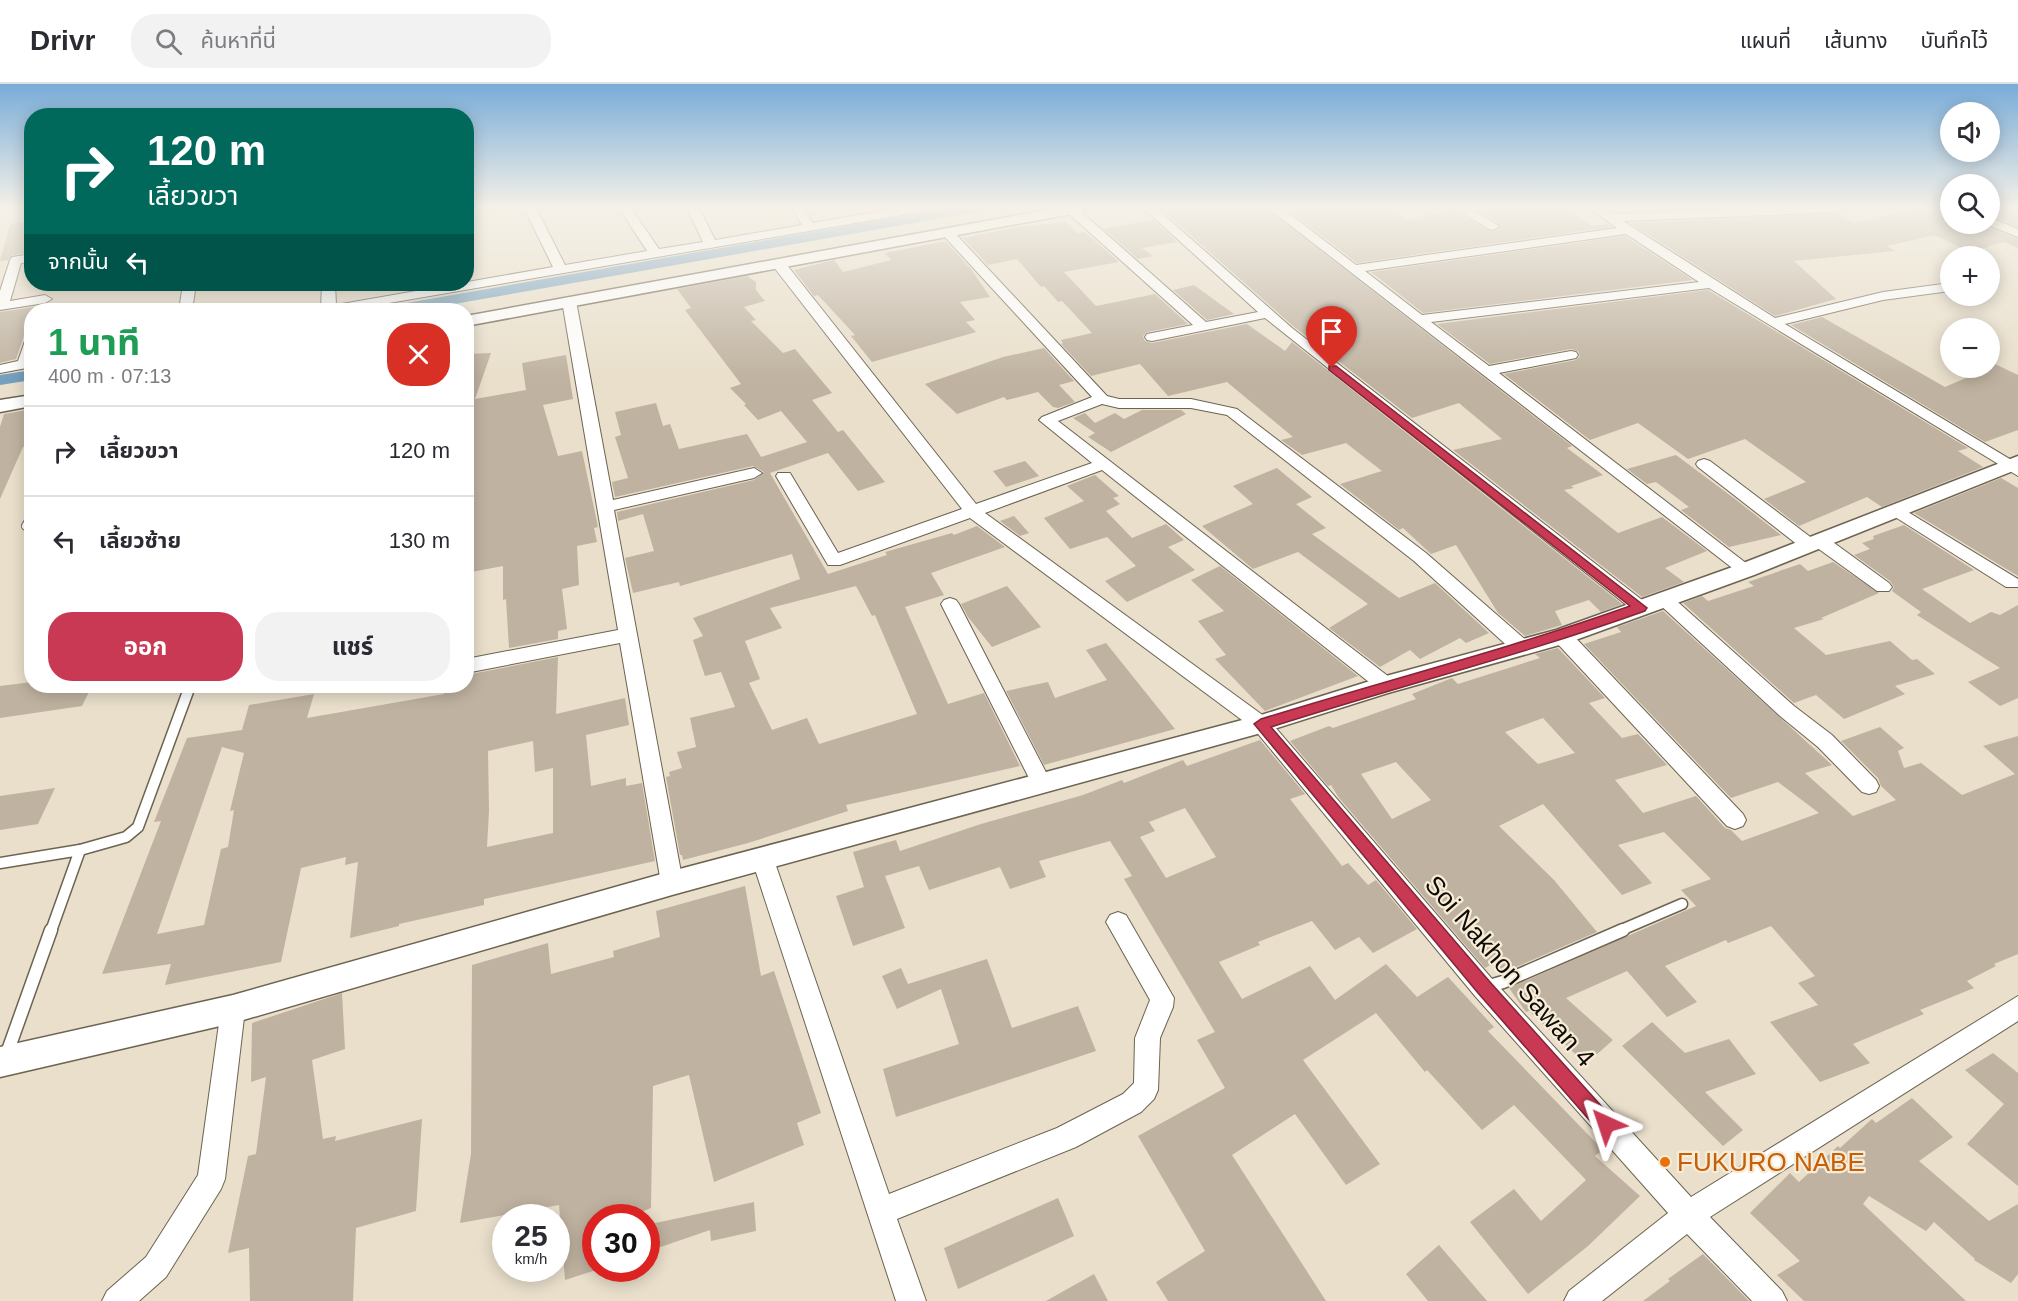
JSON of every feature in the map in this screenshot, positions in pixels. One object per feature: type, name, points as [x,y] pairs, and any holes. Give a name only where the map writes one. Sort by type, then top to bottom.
[{"type":"street","points":[[15,265],[2,306],[24,305]]},
{"type":"street","points":[[558,265],[560,269]]},
{"type":"street","points":[[474,284],[585,265]]},
{"type":"street","points":[[474,319],[768,265]]},
{"type":"street","name":"Soi Nakhon Sawan 4","points":[[779,265],[972,511],[1261,724],[1484,988],[1688,1215],[1772,1301]]},
{"type":"street","points":[[977,265],[1102,399],[1118,404],[1204,406],[1232,412],[1404,544],[1521,646]]},
{"type":"street","points":[[1137,265],[1202,326]]},
{"type":"street","points":[[1212,265],[1267,314],[1362,392],[1473,475],[1640,608]]},
{"type":"street","points":[[1348,265],[1746,570]]},
{"type":"street","points":[[1353,269],[1383,265]]},
{"type":"street","points":[[1681,265],[2015,466]]},
{"type":"street","points":[[1419,319],[1711,284]]},
{"type":"street","points":[[1774,322],[1883,297],[1940,288]]},
{"type":"street","points":[[368,303],[434,291]]},
{"type":"street","points":[[569,301],[672,883]]},
{"type":"street","points":[[1152,338],[1267,314]]},
{"type":"street","points":[[1486,371],[1571,355]]},
{"type":"street","points":[[0,369],[24,365]]},
{"type":"street","points":[[1102,399],[1047,420],[1386,685]]},
{"type":"street","points":[[2,408],[24,402]]},
{"type":"street","points":[[784,476],[834,561],[1104,464]]},
{"type":"street","points":[[1704,464],[1814,543],[1883,587]]},
{"type":"street","points":[[2,1062],[233,1009],[672,883],[1261,724],[1386,685],[1562,636],[1746,570],[2015,466]]},
{"type":"street","points":[[606,507],[754,473]]},
{"type":"street","points":[[1898,511],[2012,583]]},
{"type":"street","points":[[1665,599],[1787,711],[1826,741],[1869,786]]},
{"type":"street","points":[[950,604],[1042,784]]},
{"type":"street","points":[[474,664],[628,635]]},
{"type":"street","points":[[1562,636],[1735,820]]},
{"type":"street","points":[[763,860],[912,1301]]},
{"type":"street","points":[[881,1211],[1079,1132],[1139,1098],[1145,1090],[1149,1031],[1162,1006],[1162,998],[1118,922]]},
{"type":"street","points":[[1580,1301],[1688,1215],[2018,1007]]},
{"type":"street","points":[[117,1301],[156,1267],[211,1179],[233,1009]]},
{"type":"lane","points":[[0,863],[80,850],[126,837],[138,827],[187,693]]},
{"type":"lane","points":[[2,1062],[80,850]]},
{"type":"lane","points":[[1484,988],[1503,982],[1682,904]]},
{"type":"building","points":[[815,265],[838,265],[843,272],[872,265],[967,265],[990,297],[960,302],[975,320],[966,322],[976,332],[872,362],[851,336],[855,335],[818,295],[814,296],[794,270]]},
{"type":"building","points":[[1022,265],[1104,265],[1064,272],[1096,306],[1155,294],[1188,324],[1147,332],[1143,336],[1145,341],[1152,343],[1247,324],[1285,351],[1292,342],[1622,604],[1601,612],[1589,600],[1555,611],[1562,625],[1525,636],[1498,613],[1456,545],[1431,554],[1403,528],[1399,530],[1340,484],[1382,471],[1346,443],[1302,455],[1281,440],[1293,437],[1227,382],[1168,396],[1140,364],[1091,376],[1061,344],[1063,343],[1061,340],[1092,333],[1062,301],[1058,302],[1044,286],[1041,287]]},
{"type":"building","points":[[1224,265],[1339,265],[1572,446],[1567,448],[1603,475],[1564,490],[1618,533],[1662,517],[1707,551],[1665,568],[1684,582],[1642,597],[1453,450],[1502,439],[1459,403],[1412,418],[1293,326]]},
{"type":"building","points":[[1422,265],[1669,265],[1693,280],[1423,313],[1371,272]]},
{"type":"building","points":[[1695,265],[1798,265],[1836,299],[1775,316]]},
{"type":"building","points":[[747,276],[756,282],[756,290],[765,301],[744,307],[756,320],[751,321],[783,353],[795,349],[832,393],[812,400],[838,432],[843,430],[885,482],[858,491],[828,453],[770,473],[828,574],[887,555],[885,552],[952,533],[954,535],[977,526],[1005,547],[931,573],[944,595],[905,607],[948,704],[984,693],[1020,766],[846,805],[848,811],[748,843],[683,860],[680,855],[666,777],[670,776],[669,772],[682,768],[677,752],[696,747],[690,718],[735,707],[721,672],[705,676],[693,640],[703,636],[693,618],[800,579],[792,554],[680,586],[679,582],[633,593],[625,558],[654,551],[643,514],[618,521],[617,512],[754,480],[764,472],[753,466],[615,497],[612,482],[628,478],[615,437],[621,435],[615,412],[656,403],[663,426],[670,424],[679,449],[747,434],[761,457],[807,442],[781,411],[758,420],[744,405],[746,404],[730,388],[741,384],[685,310],[691,308],[677,289]],"holes":[[[856,586],[872,616],[875,615],[917,714],[819,744],[807,718],[772,730],[749,683],[760,679],[745,641],[782,628],[770,608]]]},
{"type":"building","points":[[1194,285],[1234,314],[1207,320],[1173,290]]},
{"type":"building","points":[[1708,290],[1968,448],[1958,451],[1983,467],[1882,507],[1867,497],[1799,526],[1764,499],[1806,482],[1745,439],[1688,459],[1638,423],[1590,440],[1504,374],[1576,360],[1580,356],[1578,351],[1571,349],[1490,364],[1437,324]]},
{"type":"building","points":[[24,308],[24,336],[16,359],[0,363],[0,312]]},
{"type":"building","points":[[1822,317],[1945,387],[1966,378],[2000,378],[2000,366],[2018,375],[2018,430],[1985,442],[1791,325]]},
{"type":"building","points":[[1044,348],[1074,381],[1059,385],[1075,402],[1058,408],[1053,407],[1038,392],[1007,400],[1004,397],[957,414],[925,384],[1003,357]]},
{"type":"building","points":[[491,353],[475,399],[526,390],[522,363],[566,355],[573,399],[543,405],[558,456],[582,451],[598,527],[594,528],[597,542],[577,546],[579,585],[562,589],[567,629],[558,631],[558,639],[509,648],[506,599],[503,600],[503,566],[474,571],[474,354]]},
{"type":"building","points":[[24,410],[24,447],[0,499],[0,427],[4,414]]},
{"type":"building","points":[[1142,410],[1181,410],[1186,414],[1111,452],[1088,437],[1095,433],[1073,418],[1085,413],[1095,423],[1115,413],[1124,419]]},
{"type":"building","points":[[1676,455],[1781,535],[1729,547],[1681,510],[1689,507],[1656,482],[1647,484],[1627,469]]},
{"type":"building","points":[[1025,461],[1039,476],[1006,487],[993,471]]},
{"type":"building","points":[[1277,468],[1312,497],[1296,504],[1326,528],[1312,534],[1399,598],[1435,583],[1489,633],[1466,643],[1460,638],[1420,659],[1410,650],[1380,667],[1329,628],[1368,604],[1298,552],[1253,569],[1202,526],[1253,504],[1233,486]]},
{"type":"building","points":[[1095,475],[1119,496],[1113,498],[1120,504],[1106,511],[1132,538],[1166,524],[1184,540],[1168,547],[1195,570],[1127,602],[1105,581],[1136,566],[1107,537],[1070,549],[1044,518],[1084,501],[1067,486]]},
{"type":"building","points":[[2001,478],[2018,488],[2018,576],[1914,513]]},
{"type":"building","points":[[1014,516],[1029,533],[1020,536],[1000,521]]},
{"type":"building","points":[[1904,525],[1974,570],[1922,589],[1970,623],[1991,612],[2000,615],[2018,605],[2018,698],[2000,706],[1968,682],[2000,668],[1917,615],[1921,612],[1892,591],[1894,587],[1890,581],[1854,555],[1870,549],[1862,543],[1874,539],[1873,536]]},
{"type":"building","points":[[1833,562],[1879,593],[1821,618],[1824,619],[1794,628],[1826,655],[1890,641],[1912,660],[1917,659],[1935,674],[1895,686],[1905,694],[1844,719],[1816,695],[1794,703],[1683,603],[1702,596],[1708,601],[1754,586],[1748,582],[1800,564],[1808,571]]},
{"type":"building","points":[[1220,566],[1358,676],[1265,711],[1215,659],[1226,655],[1198,621],[1224,611],[1191,580]]},
{"type":"building","points":[[1007,586],[1041,627],[992,647],[968,617],[961,604]]},
{"type":"building","points":[[1663,611],[1832,765],[1805,773],[1853,816],[1896,800],[1881,786],[1878,778],[1841,741],[1880,727],[1904,748],[1898,751],[1904,768],[1921,763],[1962,795],[2015,774],[1983,746],[2018,736],[2018,954],[1994,964],[1996,966],[1967,981],[1974,988],[1920,1010],[1924,1014],[1853,1044],[1870,1063],[1820,1082],[1770,1022],[1818,1005],[1798,983],[1815,976],[1771,926],[1728,943],[1726,940],[1665,966],[1697,1002],[1667,1017],[1627,971],[1566,998],[1613,1040],[1586,1064],[1529,1011],[1526,1012],[1509,988],[1696,906],[1681,890],[1711,879],[1664,832],[1618,845],[1652,883],[1622,895],[1543,804],[1499,826],[1554,880],[1597,932],[1500,974],[1492,964],[1485,968],[1339,798],[1331,785],[1328,786],[1290,741],[1329,726],[1333,728],[1416,699],[1412,694],[1452,678],[1458,684],[1540,658],[1535,654],[1558,648],[1605,698],[1589,703],[1622,738],[1638,734],[1667,765],[1615,780],[1643,813],[1696,796],[1725,828],[1731,830],[1742,841],[1819,813],[1778,782],[1731,798],[1584,644],[1621,632],[1617,627]],"holes":[[[1543,718],[1575,753],[1538,764],[1505,732]],[[1396,762],[1431,800],[1392,819],[1361,774]]]},
{"type":"building","points":[[1106,643],[1175,729],[1044,765],[1006,691],[1048,682],[1055,698],[1107,680],[1086,650]]},
{"type":"building","points":[[558,657],[556,714],[625,698],[629,725],[586,735],[591,786],[626,778],[626,786],[642,783],[655,861],[484,899],[484,905],[399,924],[399,926],[350,938],[358,862],[345,865],[346,857],[301,868],[281,962],[165,985],[171,964],[102,974],[161,821],[154,822],[187,738],[242,730],[249,705],[314,694],[307,718],[444,694],[474,693],[474,673]],"holes":[[[533,741],[535,772],[553,768],[553,833],[487,847],[488,751]],[[222,747],[244,753],[230,811],[234,810],[228,847],[221,849],[204,925],[157,934]]]},
{"type":"building","points":[[24,683],[24,693],[88,693],[82,706],[0,718],[0,686]]},
{"type":"building","points":[[1260,740],[1305,794],[1290,799],[1342,866],[1348,863],[1368,885],[1376,880],[1417,929],[1373,953],[1359,937],[1335,950],[1312,921],[1258,942],[1260,945],[1219,962],[1242,999],[1310,966],[1335,1000],[1386,964],[1417,997],[1448,977],[1494,1027],[1488,1031],[1603,1150],[1595,1156],[1640,1196],[1588,1246],[1528,1294],[1470,1222],[1514,1189],[1541,1221],[1586,1180],[1514,1105],[1482,1130],[1427,1070],[1425,1072],[1376,1013],[1303,1060],[1380,1164],[1346,1185],[1295,1114],[1232,1155],[1326,1301],[1168,1301],[1156,1282],[1205,1251],[1138,1136],[1225,1088],[1197,1040],[1215,1032],[1124,879],[1132,876],[1110,841],[1039,861],[1046,877],[1010,889],[1000,867],[929,890],[919,866],[885,876],[905,928],[853,946],[836,896],[864,887],[853,852],[896,840],[900,851],[981,824],[1083,795],[1122,780],[1124,783],[1183,760],[1187,766]],"holes":[[[1185,808],[1216,857],[1166,878],[1140,837],[1155,831],[1149,822]]]},
{"type":"building","points":[[55,788],[38,824],[0,830],[0,796]]},
{"type":"building","points":[[745,886],[761,976],[774,971],[821,1113],[797,1123],[804,1145],[714,1182],[689,1075],[653,1086],[651,1204],[582,1204],[582,1275],[570,1278],[570,1204],[492,1204],[492,1217],[460,1223],[471,1154],[472,965],[548,943],[551,974],[614,957],[613,951],[660,937],[656,911]]},
{"type":"building","points":[[987,959],[1012,1028],[1078,1006],[1096,1051],[896,1117],[883,1069],[959,1044],[941,989],[897,1009],[882,976],[901,968],[908,984]]},
{"type":"building","points":[[342,993],[345,1049],[312,1060],[323,1139],[336,1136],[335,1141],[422,1119],[416,1211],[356,1228],[353,1301],[250,1301],[249,1248],[228,1253],[248,1156],[256,1154],[266,1077],[251,1082],[252,1023]]},
{"type":"building","points":[[1652,1022],[1685,1053],[1729,1039],[1756,1074],[1705,1092],[1743,1130],[1723,1146],[1622,1046]]},
{"type":"building","points":[[1993,1053],[2018,1073],[2018,1186],[1967,1144],[2004,1104],[1965,1070]]},
{"type":"building","points":[[1912,1098],[1953,1137],[1919,1161],[1989,1221],[2018,1204],[2018,1274],[2011,1283],[1974,1260],[1934,1222],[1926,1231],[1869,1196],[1863,1204],[1966,1301],[1804,1301],[1777,1275],[1800,1261],[1750,1213],[1790,1173],[1799,1182],[1872,1119],[1876,1123]]},
{"type":"building","points":[[1058,1198],[1074,1236],[958,1289],[944,1248]]},
{"type":"building","points":[[754,1202],[756,1231],[711,1241],[710,1230],[660,1247],[660,1222]]},
{"type":"building","points":[[1439,1245],[1487,1301],[1428,1301],[1406,1274]]},
{"type":"building","points":[[1703,1254],[1749,1301],[1643,1301],[1670,1281],[1668,1279]]},
{"type":"building","points":[[1094,1274],[1108,1301],[1046,1301]]},
{"type":"waterway","points":[[435,303],[653,265]]},
{"type":"waterway","points":[[0,380],[24,376]]},
{"type":"place","name":"FUKURO NABE","points":[[1665,1162]]},
{"type":"route","points":[[1332,368],[1473,475],[1640,608],[1562,636],[1386,685],[1261,724],[1484,988],[1606,1124]]}]
